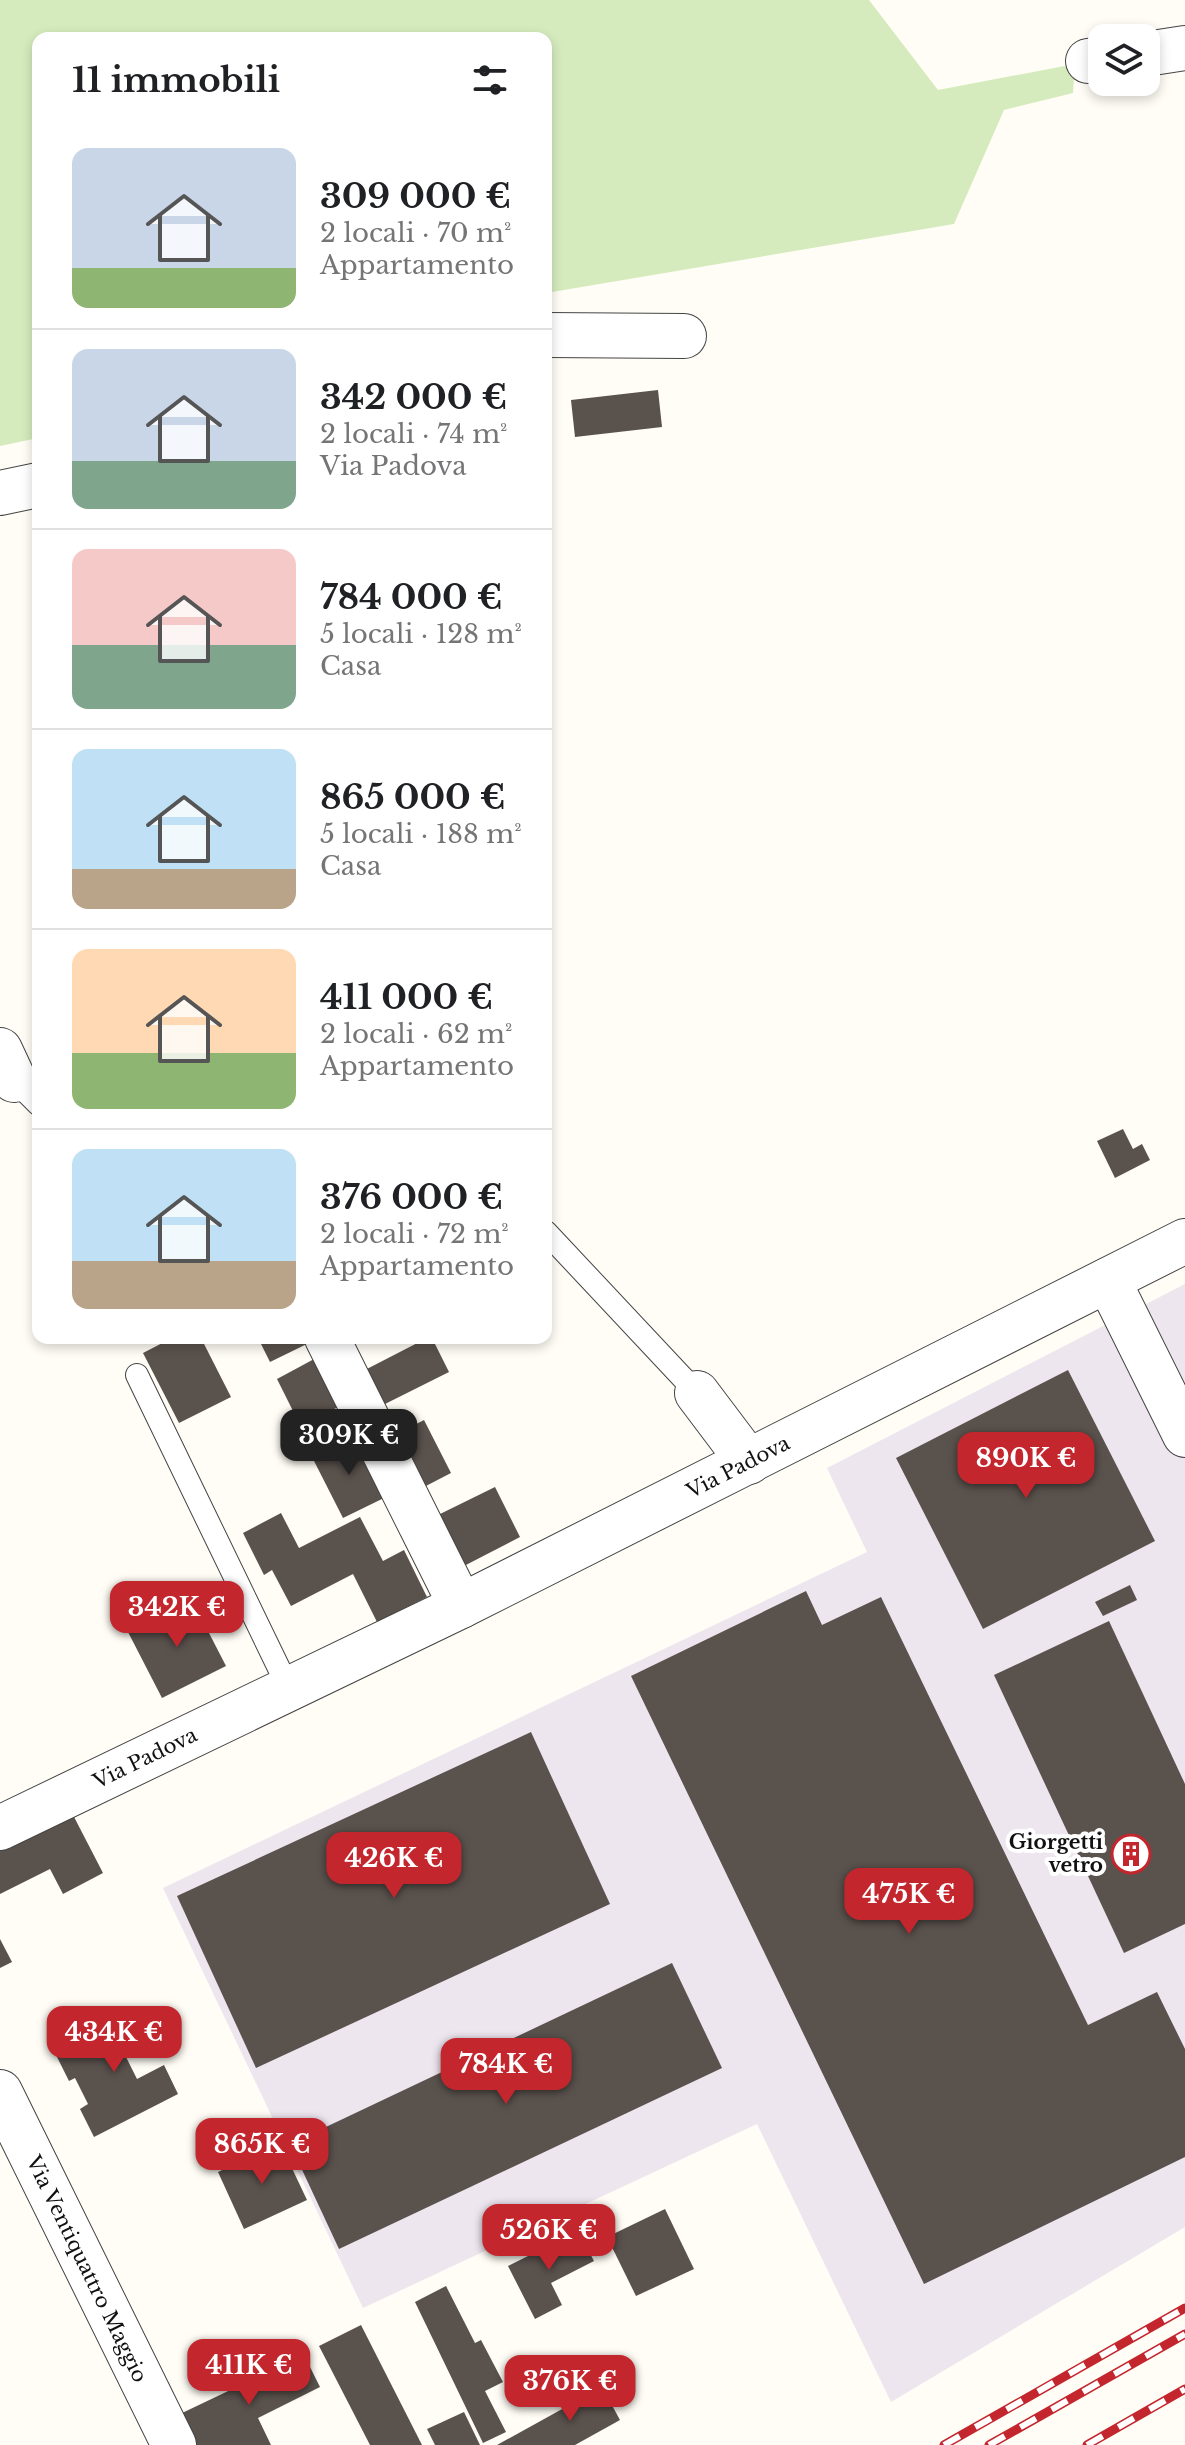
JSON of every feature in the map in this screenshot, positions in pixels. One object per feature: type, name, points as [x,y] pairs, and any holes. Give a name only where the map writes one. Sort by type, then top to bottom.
[{"type":"street","points":[[1160,52],[1185,48]]},
{"type":"street","points":[[552,335],[684,336]]},
{"type":"street","points":[[0,493],[32,486]]},
{"type":"street","name":"Via Padova","points":[[0,1828],[461,1606],[1185,1241]]},
{"type":"street","points":[[1108,1280],[1185,1435]]},
{"type":"street","points":[[330,1344],[461,1606]]},
{"type":"street","points":[[697,1393],[749,1462]]},
{"type":"street","name":"Via Ventiquattro Maggio","points":[[0,2092],[174,2445]]},
{"type":"lane","points":[[552,1238],[697,1393]]},
{"type":"lane","points":[[137,1375],[289,1689]]},
{"type":"shaded area","points":[[1185,1284],[1185,2227],[891,2402],[757,2124],[363,2308],[163,1888],[867,1552],[827,1468]]},
{"type":"green space","points":[[0,0],[869,0],[938,90],[1075,64],[1073,93],[1004,110],[954,224],[552,292],[552,32],[32,32],[32,439],[0,446]]},
{"type":"building","points":[[658,390],[662,427],[575,437],[571,400]]},
{"type":"building","points":[[1123,1129],[1133,1149],[1142,1144],[1150,1160],[1115,1178],[1097,1141]]},
{"type":"building","points":[[160,1344],[204,1344],[231,1397],[179,1423],[143,1353]]},
{"type":"building","points":[[261,1344],[307,1344],[270,1362]]},
{"type":"building","points":[[415,1344],[435,1344],[449,1372],[381,1406],[363,1371]]},
{"type":"building","points":[[316,1358],[340,1406],[301,1427],[277,1379]]},
{"type":"building","points":[[1068,1370],[1155,1541],[983,1629],[896,1458]]},
{"type":"building","points":[[424,1420],[451,1473],[422,1488],[395,1435]]},
{"type":"building","points":[[355,1435],[386,1497],[343,1518],[312,1457]]},
{"type":"building","points":[[495,1487],[520,1537],[462,1567],[436,1516]]},
{"type":"building","points":[[281,1513],[299,1548],[360,1517],[383,1561],[404,1550],[427,1597],[377,1622],[353,1574],[291,1606],[272,1570],[264,1575],[243,1533]]},
{"type":"building","points":[[1130,1585],[1137,1600],[1103,1616],[1095,1602]]},
{"type":"building","points":[[806,1591],[822,1625],[881,1597],[1088,2025],[1157,1992],[1185,2049],[1185,2157],[924,2284],[631,1676]]},
{"type":"building","points":[[192,1600],[226,1666],[162,1698],[128,1632]]},
{"type":"building","name":"Giorgetti vetro","points":[[1109,1621],[1185,1784],[1185,1924],[1124,1953],[994,1675]]},
{"type":"building","points":[[531,1732],[610,1904],[256,2068],[177,1896]]},
{"type":"building","points":[[72,1813],[103,1873],[63,1894],[50,1869],[0,1894],[0,1850]]},
{"type":"building","points":[[0,1939],[12,1962],[0,1968]]},
{"type":"building","points":[[672,1963],[722,2068],[339,2249],[290,2144]]},
{"type":"building","points":[[136,2009],[151,2038],[124,2053],[137,2079],[164,2065],[178,2094],[94,2137],[80,2109],[88,2104],[75,2078],[69,2081],[54,2051]]},
{"type":"building","points":[[280,2143],[307,2200],[244,2229],[218,2172]]},
{"type":"building","points":[[665,2209],[694,2269],[636,2296],[607,2237]]},
{"type":"building","points":[[578,2231],[594,2261],[551,2283],[562,2305],[535,2319],[508,2266]]},
{"type":"building","points":[[446,2286],[475,2343],[481,2340],[503,2382],[485,2391],[506,2432],[483,2443],[415,2302]]},
{"type":"building","points":[[361,2325],[422,2445],[370,2445],[319,2346]]},
{"type":"building","points":[[304,2355],[320,2387],[258,2418],[271,2445],[195,2445],[180,2414]]},
{"type":"building","points":[[602,2387],[620,2420],[575,2445],[497,2445]]},
{"type":"building","points":[[464,2412],[480,2445],[435,2445],[427,2429]]},
{"type":"railway","points":[[944,2445],[1185,2308]]},
{"type":"railway","points":[[989,2445],[1185,2334]]},
{"type":"railway","points":[[1087,2445],[1185,2389]]},
{"type":"place","name":"Giorgetti vetro","points":[[1131,1854]]}]
